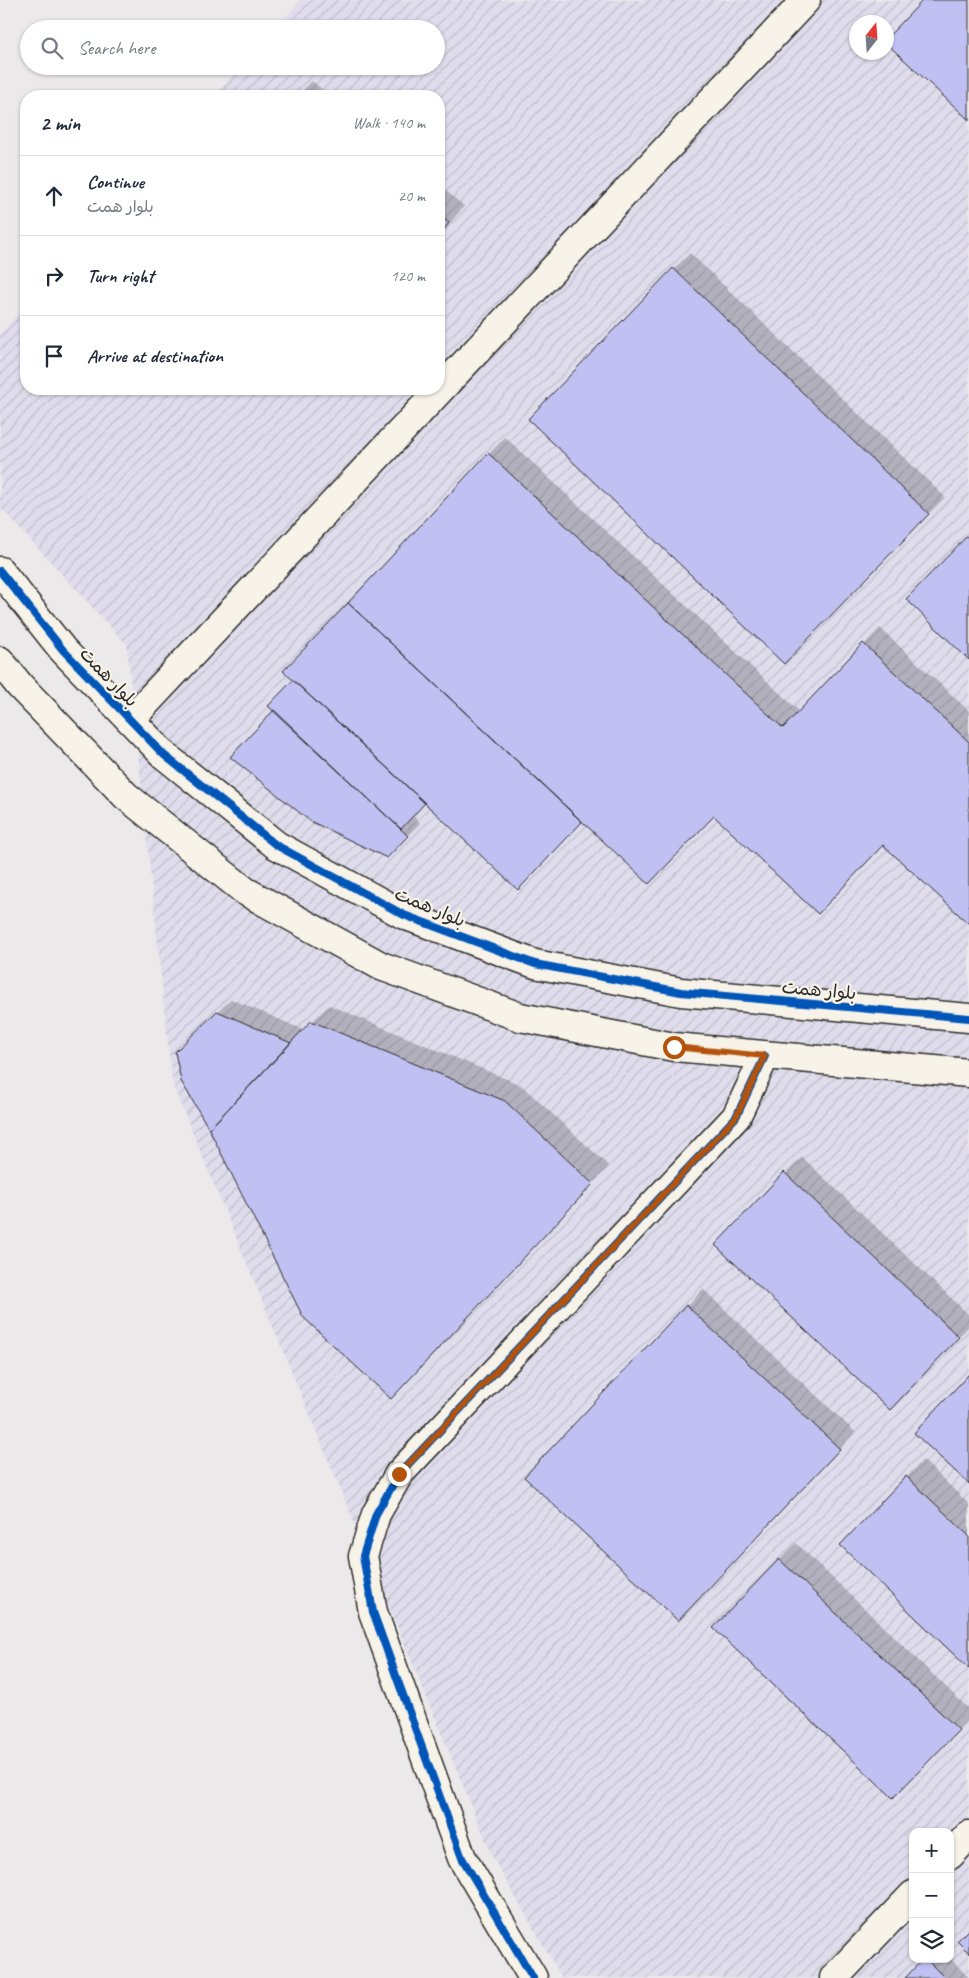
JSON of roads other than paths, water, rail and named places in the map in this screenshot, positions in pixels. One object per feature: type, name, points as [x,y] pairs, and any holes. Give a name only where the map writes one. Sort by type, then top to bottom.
[{"type":"street","points":[[445,384],[806,0]]},
{"type":"street","points":[[130,720],[435,395]]},
{"type":"street","name":"بلوار همت","points":[[0,571],[62,650],[164,755],[276,845],[404,915],[535,964],[681,992],[969,1018]]},
{"type":"street","points":[[0,661],[20,686],[126,796],[245,891],[381,966],[520,1017],[674,1047],[969,1073]]},
{"type":"street","points":[[533,1978],[462,1858],[373,1612],[363,1556],[376,1514],[399,1474],[736,1117],[765,1056]]},
{"type":"street","points":[[954,1851],[969,1835]]},
{"type":"street","points":[[834,1978],[909,1898]]}]
